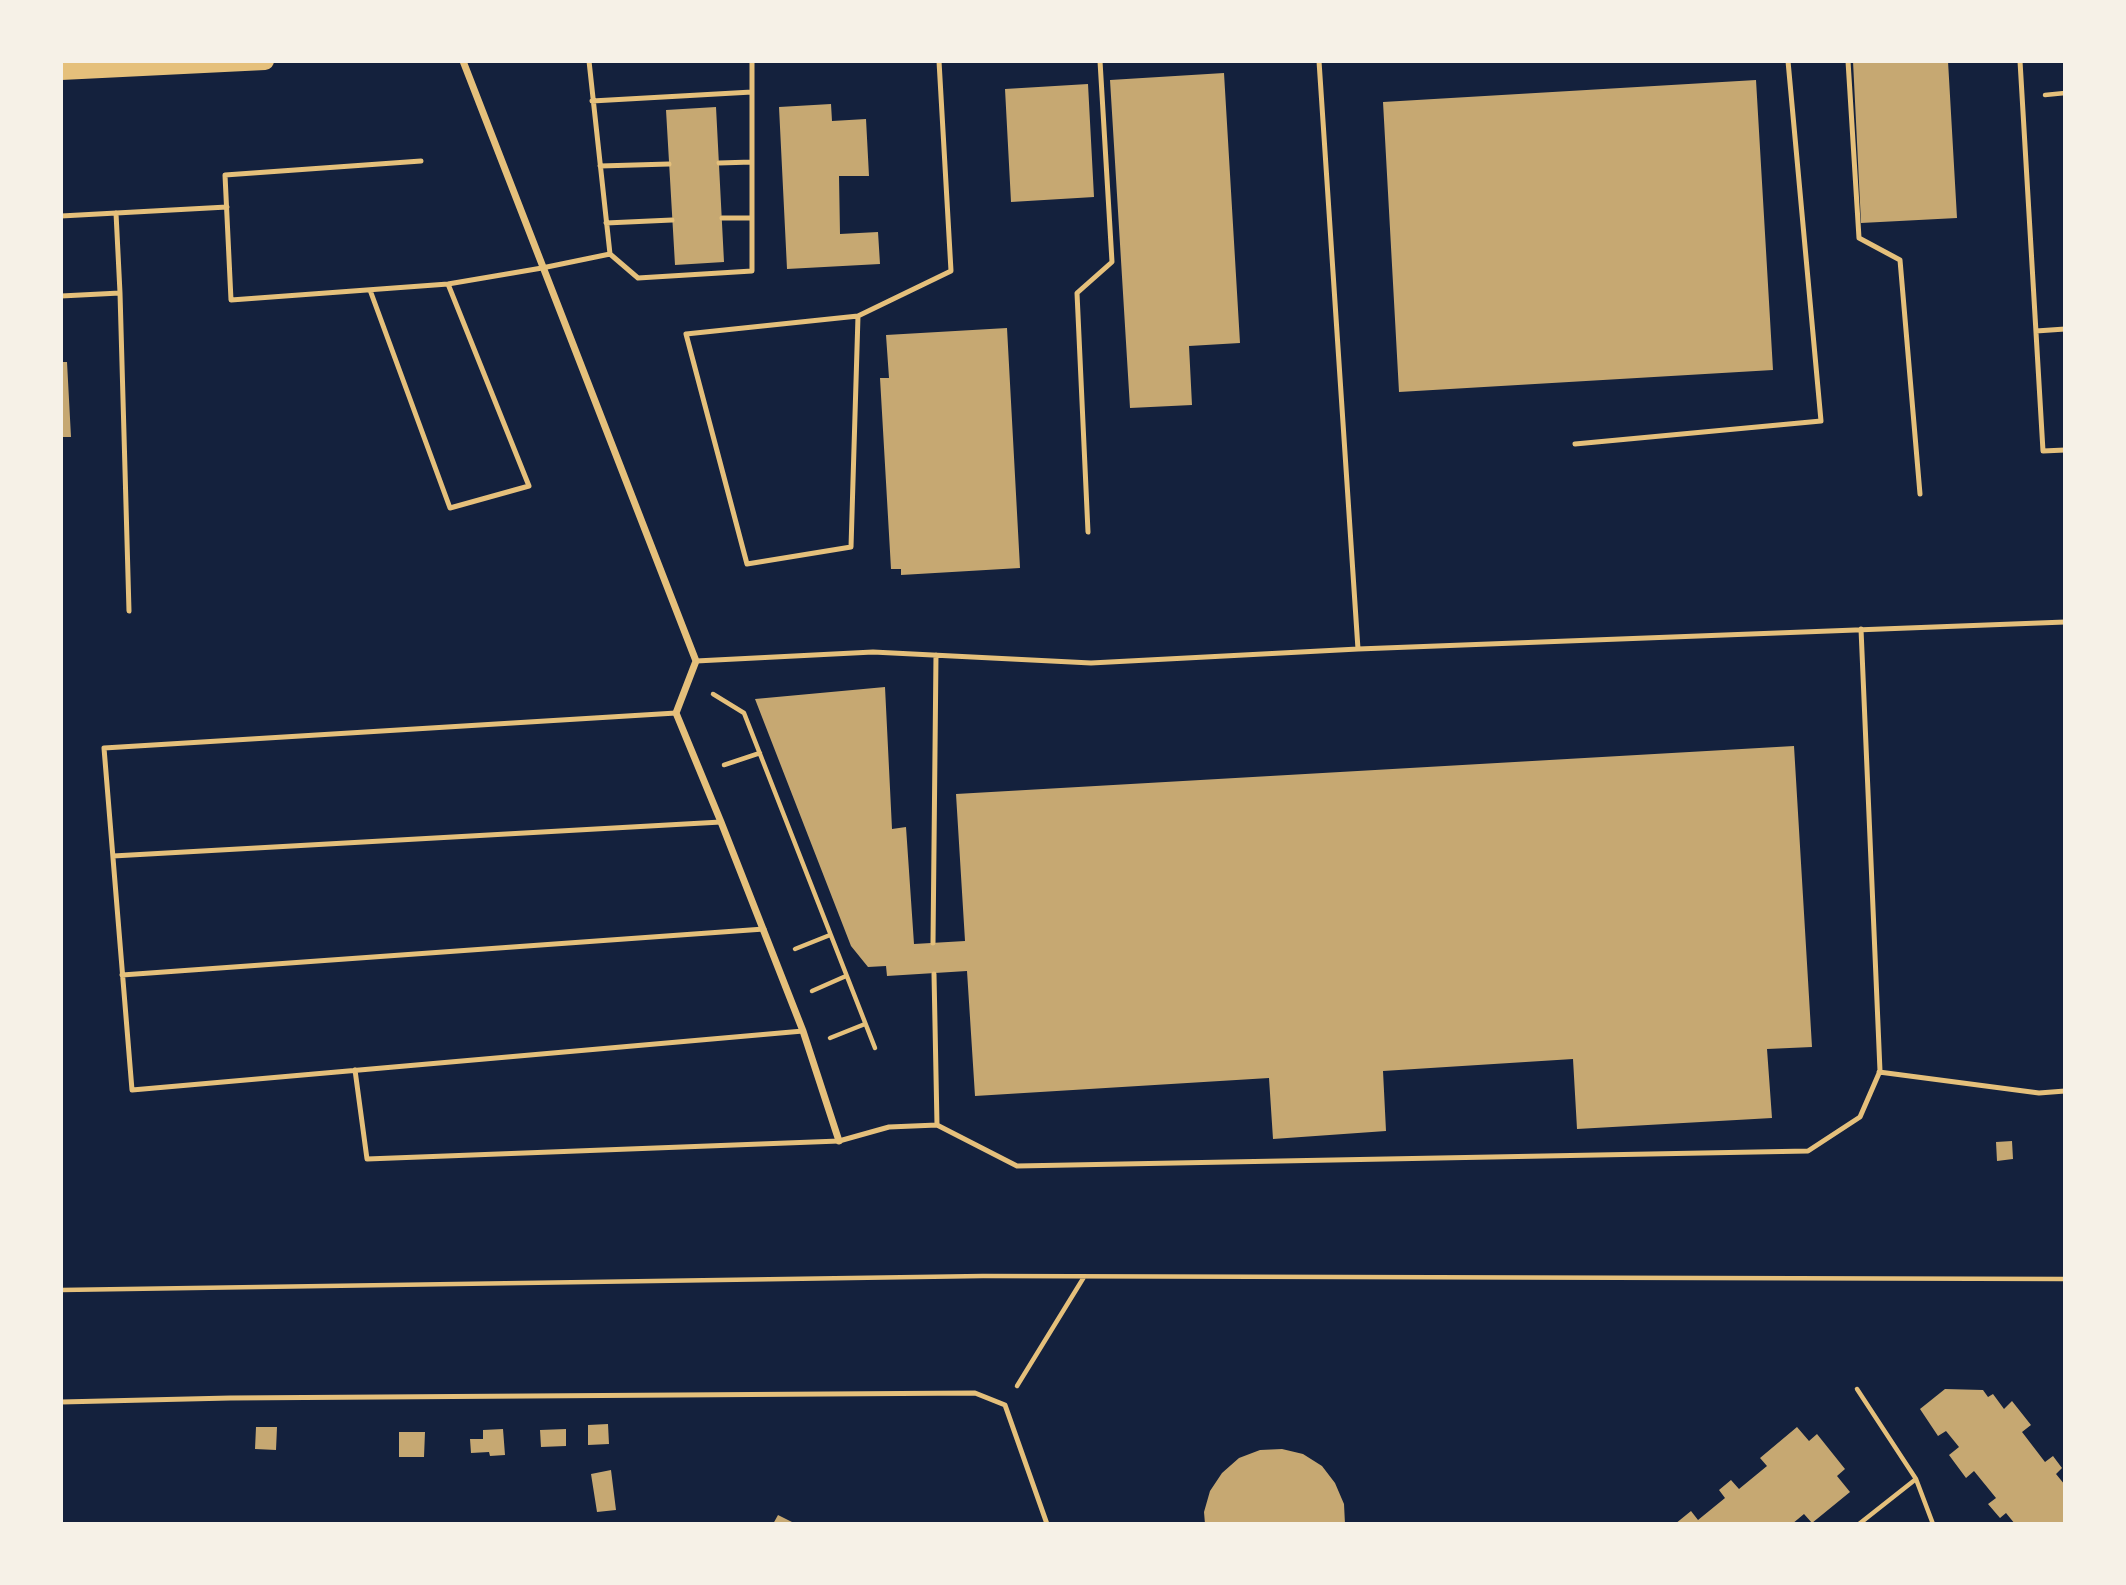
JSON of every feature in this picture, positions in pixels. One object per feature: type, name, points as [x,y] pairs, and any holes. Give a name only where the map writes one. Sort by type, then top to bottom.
[{"type":"main road","points":[[61,71],[265,61]]},
{"type":"street","points":[[463,61],[696,662],[676,713],[803,1031],[839,1141]]},
{"type":"lane","points":[[589,61],[610,254],[638,278],[752,271],[752,61]]},
{"type":"lane","points":[[858,316],[851,547],[747,564],[686,334],[858,316],[951,271],[939,61]]},
{"type":"lane","points":[[1088,532],[1077,293],[1112,262],[1100,61]]},
{"type":"lane","points":[[1319,61],[1358,649]]},
{"type":"lane","points":[[1575,444],[1821,421],[1788,61]]},
{"type":"lane","points":[[1848,61],[1859,238],[1900,260],[1920,494]]},
{"type":"lane","points":[[2020,61],[2043,451],[2065,450]]},
{"type":"lane","points":[[592,101],[752,92]]},
{"type":"lane","points":[[421,161],[225,175],[231,300],[449,284],[610,254]]},
{"type":"lane","points":[[719,163],[752,162]]},
{"type":"lane","points":[[600,166],[669,164]]},
{"type":"lane","points":[[61,216],[227,207]]},
{"type":"lane","points":[[116,213],[130,611]]},
{"type":"lane","points":[[722,218],[752,218]]},
{"type":"lane","points":[[606,223],[672,220]]},
{"type":"lane","points":[[370,290],[450,508],[529,486],[449,284]]},
{"type":"lane","points":[[61,296],[120,293]]},
{"type":"lane","points":[[2036,331],[2065,329]]},
{"type":"lane","points":[[696,662],[873,652],[1091,663],[1358,649],[2065,622]]},
{"type":"lane","points":[[355,1070],[367,1159],[839,1141],[889,1127],[937,1125],[1017,1166],[1808,1151],[1860,1117],[1879,1072],[1861,629]]},
{"type":"lane","points":[[933,943],[936,655]]},
{"type":"lane","points":[[676,713],[104,748],[132,1090],[803,1031]]},
{"type":"lane","points":[[113,856],[721,822]]},
{"type":"lane","points":[[122,975],[764,929]]},
{"type":"lane","points":[[934,974],[937,1125]]},
{"type":"lane","points":[[1879,1072],[2039,1093],[2065,1091]]},
{"type":"lane","points":[[61,1402],[975,1392],[1005,1405],[1047,1524]]},
{"type":"path","points":[[713,694],[744,713],[875,1048]]},
{"type":"path","points":[[723,766],[760,753]]},
{"type":"path","points":[[807,993],[846,976]]},
{"type":"path","points":[[825,1040],[865,1024]]},
{"type":"path","points":[[1005,1405],[1085,1276]]},
{"type":"path","points":[[61,1290],[1085,1276],[2065,1279]]},
{"type":"path","points":[[1857,1388],[1916,1479],[1933,1524]]},
{"type":"path","points":[[1859,1524],[1916,1479]]},
{"type":"building","points":[[1853,61],[1948,61],[1957,218],[1861,223]]},
{"type":"building","points":[[1224,73],[1240,343],[1189,346],[1192,405],[1130,408],[1110,80]]},
{"type":"building","points":[[1756,80],[1773,370],[1399,392],[1383,102]]},
{"type":"building","points":[[1088,84],[1094,197],[1011,202],[1005,89]]},
{"type":"building","points":[[831,104],[832,121],[866,119],[869,176],[839,176],[840,234],[878,232],[880,264],[787,269],[779,107]]},
{"type":"building","points":[[716,107],[724,262],[675,265],[666,110]]},
{"type":"building","points":[[1007,328],[1020,568],[901,575],[901,569],[891,569],[880,378],[889,378],[886,335]]},
{"type":"building","points":[[61,362],[67,362],[71,437],[61,437]]},
{"type":"building","points":[[885,687],[892,829],[906,827],[914,944],[965,941],[956,794],[1794,746],[1812,1047],[1767,1049],[1772,1118],[1577,1129],[1573,1059],[1383,1071],[1386,1131],[1273,1139],[1269,1078],[975,1096],[967,971],[887,976],[886,966],[868,967],[851,946],[755,699]]},
{"type":"building","points":[[2012,1141],[2013,1159],[1997,1161],[1996,1142]]},
{"type":"building","points":[[1945,1389],[1983,1390],[1988,1397],[1993,1394],[2004,1409],[2012,1401],[2031,1425],[2022,1432],[2045,1462],[2053,1456],[2062,1468],[2056,1474],[2065,1485],[2065,1524],[2015,1524],[2006,1513],[2000,1518],[1988,1504],[1996,1498],[1974,1471],[1966,1478],[1949,1455],[1959,1447],[1946,1431],[1938,1436],[1920,1409]]},
{"type":"building","points":[[608,1424],[609,1444],[588,1445],[588,1425]]},
{"type":"building","points":[[256,1427],[277,1427],[276,1450],[255,1449]]},
{"type":"building","points":[[1797,1427],[1809,1441],[1817,1434],[1845,1469],[1837,1476],[1850,1492],[1812,1523],[1804,1514],[1792,1524],[1675,1524],[1691,1511],[1698,1520],[1725,1498],[1719,1490],[1731,1480],[1739,1489],[1767,1466],[1760,1458]]},
{"type":"building","points":[[503,1429],[505,1455],[471,1453],[470,1439],[483,1439],[483,1430]]},
{"type":"building","points":[[566,1429],[566,1446],[541,1447],[540,1430]]},
{"type":"building","points":[[399,1432],[425,1432],[424,1457],[399,1457]]},
{"type":"building","points":[[1282,1449],[1303,1454],[1322,1466],[1335,1483],[1344,1504],[1345,1524],[1205,1524],[1204,1512],[1210,1491],[1222,1473],[1239,1458],[1260,1450]]},
{"type":"building","points":[[611,1470],[616,1510],[597,1512],[591,1474]]},
{"type":"building","points":[[778,1515],[796,1524],[773,1524]]}]
